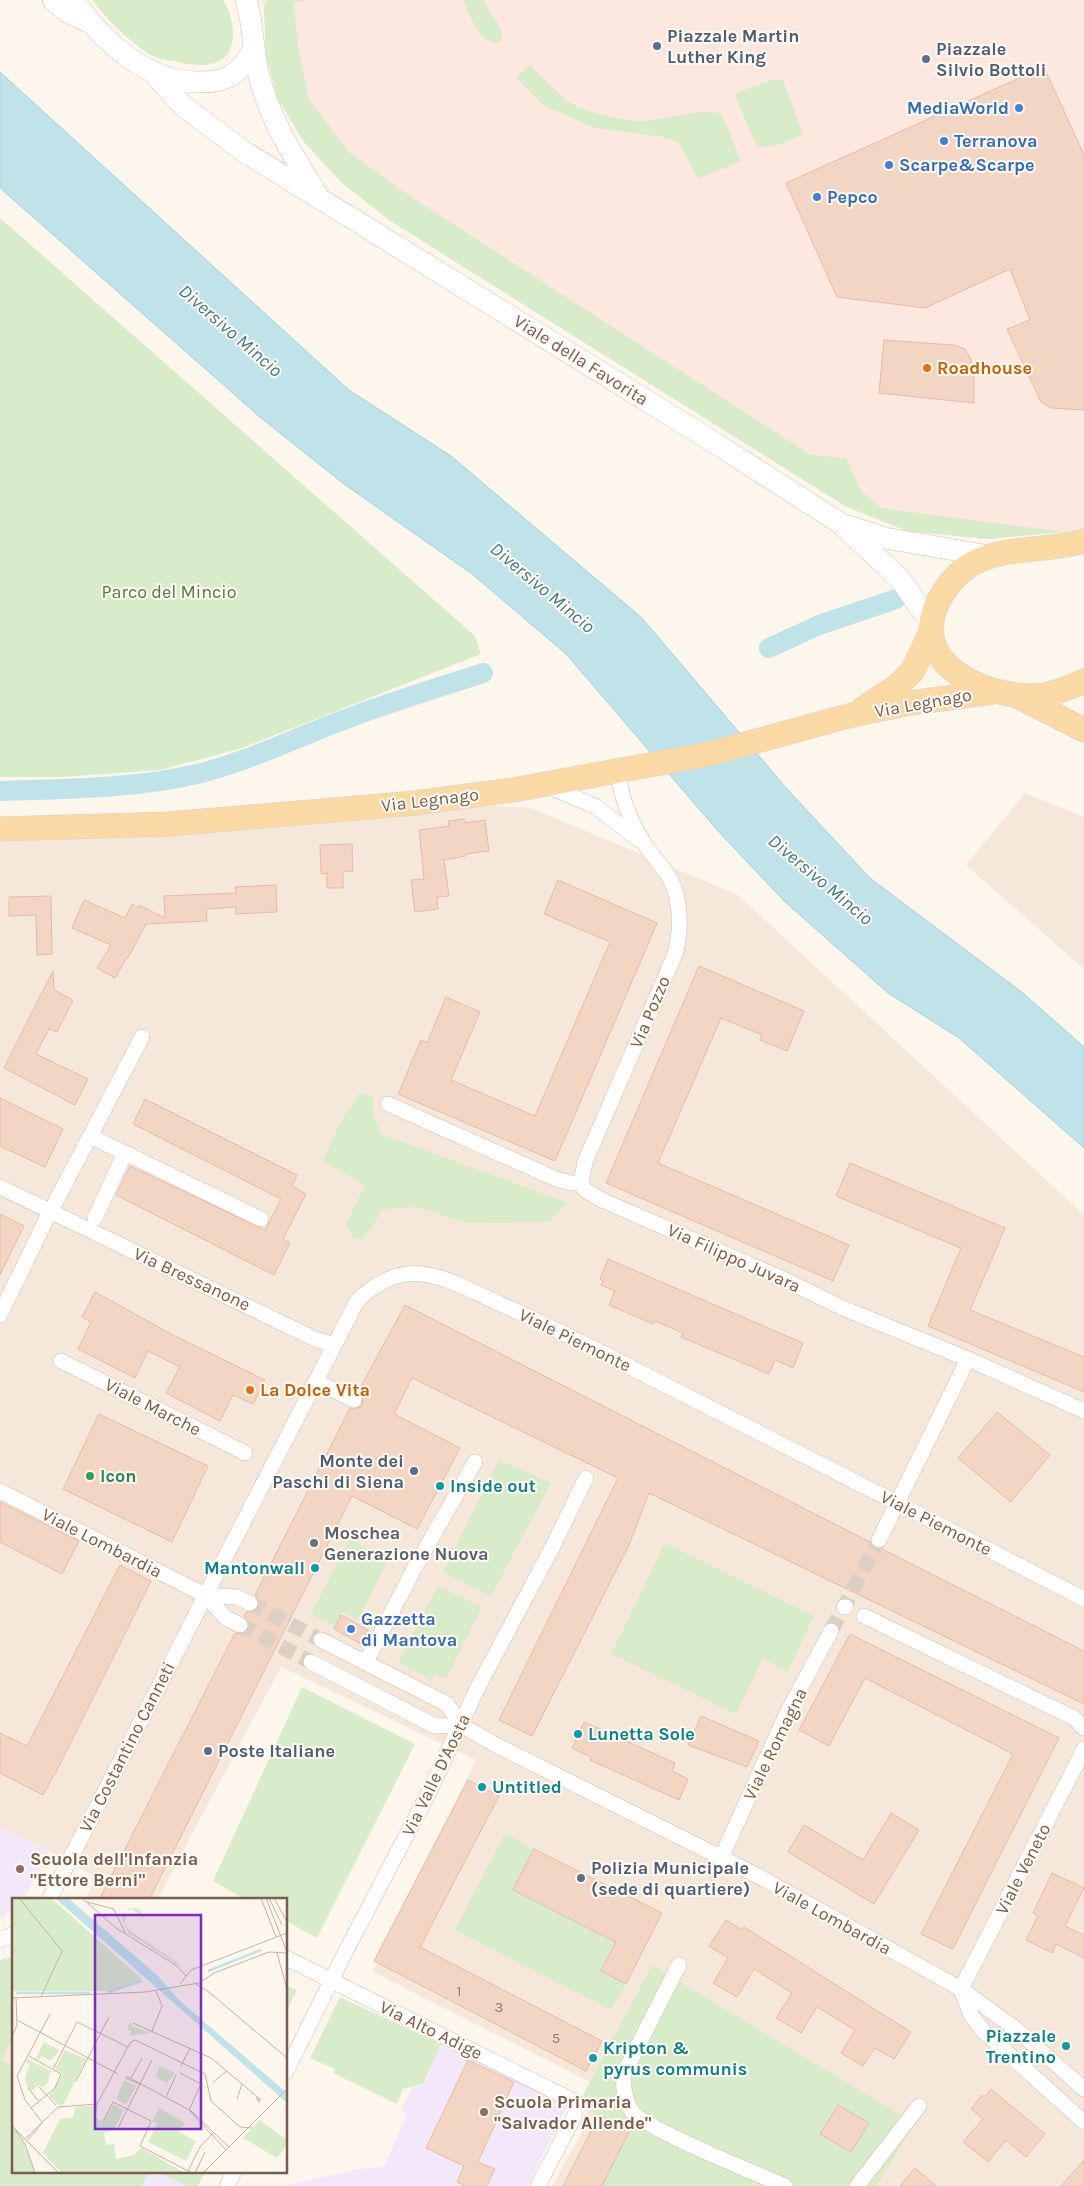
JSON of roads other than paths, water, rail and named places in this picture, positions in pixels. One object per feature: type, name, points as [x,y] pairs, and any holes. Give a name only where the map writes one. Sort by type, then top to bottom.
[{"type":"main road","points":[[53,0],[78,19],[91,23]]},
{"type":"main road","points":[[74,0],[91,23],[126,55],[154,74],[191,82],[221,80],[234,74],[244,65],[253,51]]},
{"type":"main road","name":"Viale della Favorita","points":[[246,0],[253,28],[253,51],[264,96],[293,157],[319,198]]},
{"type":"main road","name":"Viale della Favorita","points":[[154,74],[166,90],[243,151],[715,443],[840,524],[900,579],[931,627]]},
{"type":"main road","name":"Viale della Favorita","points":[[840,524],[885,538],[989,556]]},
{"type":"main road","name":"Via Legnago","points":[[852,715],[896,687],[912,672],[931,627],[941,596],[952,581],[967,567],[989,556],[1023,550],[1078,545]]},
{"type":"main road","name":"Via Legnago","points":[[931,627],[937,649],[954,672],[1004,694]]},
{"type":"main road","name":"Via Legnago","points":[[0,829],[168,824],[415,802],[618,772],[710,754],[852,715],[919,702],[1004,694],[1036,696],[1065,689],[1084,681]]},
{"type":"main road","points":[[1004,694],[1084,730]]},
{"type":"street","name":"Via Pozzo","points":[[582,1183],[585,1162],[676,952],[678,943],[680,914],[675,890],[663,868],[644,844],[625,808],[620,791],[618,772]]},
{"type":"street","name":"Via Pozzo","points":[[544,784],[594,806],[617,821],[644,844]]},
{"type":"street","points":[[0,1315],[50,1212],[142,1037]]},
{"type":"street","points":[[388,1104],[556,1179],[571,1183],[582,1183]]},
{"type":"street","points":[[90,1136],[261,1219]]},
{"type":"street","points":[[95,1218],[125,1153]]},
{"type":"street","name":"Via Filippo Juvara","points":[[582,1183],[586,1190],[602,1200],[783,1279],[845,1309],[968,1358],[1084,1411]]},
{"type":"street","name":"Via Bressanone","points":[[0,1187],[302,1332],[334,1345]]},
{"type":"street","name":"Viale Piemonte","points":[[205,1595],[357,1301],[367,1291],[393,1277],[420,1274],[441,1278],[564,1333],[1084,1599]]},
{"type":"street","points":[[879,1540],[899,1503],[968,1358]]},
{"type":"street","name":"Viale Marche","points":[[61,1361],[245,1453]]},
{"type":"street","points":[[316,1382],[354,1400]]},
{"type":"street","points":[[366,1662],[415,1567],[475,1462]]},
{"type":"street","name":"Via Valle D'Aosta","points":[[288,2068],[462,1725],[478,1687],[552,1548],[586,1478]]},
{"type":"street","name":"Viale Lombardia","points":[[0,1491],[205,1595],[226,1618],[240,1626]]},
{"type":"street","name":"Viale Lombardia","points":[[205,1595],[236,1597],[250,1603]]},
{"type":"street","name":"Via Costantino Canneti","points":[[50,1898],[205,1595]]},
{"type":"street","points":[[864,1616],[1074,1718],[1084,1728]]},
{"type":"street","name":"Viale Romagna","points":[[721,1858],[786,1715],[831,1631]]},
{"type":"street","name":"Viale Lombardia","points":[[321,1640],[447,1704],[462,1725],[494,1744],[760,1877],[961,1989],[1016,2029],[1084,2089]]},
{"type":"street","points":[[311,1662],[436,1726],[462,1725]]},
{"type":"street","name":"Viale Veneto","points":[[961,1989],[1084,1749]]},
{"type":"street","points":[[0,1940],[12,1935]]},
{"type":"street","name":"Via Alto Adige","points":[[288,1959],[575,2109],[538,2186]]},
{"type":"street","points":[[680,1965],[624,2073],[623,2090],[631,2112],[654,2128],[785,2186]]},
{"type":"street","points":[[961,1989],[971,2015],[984,2032],[1084,2122]]},
{"type":"street","points":[[857,2186],[919,2106]]},
{"type":"street","points":[[227,2186],[233,2174]]},
{"type":"water","name":"Diversivo Mincio","points":[[0,72],[349,390],[451,456],[642,618],[788,790],[870,878],[1023,993],[1084,1047],[1084,1148],[959,1038],[888,993],[784,901],[718,831],[566,654],[472,574],[344,484],[261,418],[0,188]]},
{"type":"waterway","points":[[769,648],[819,625],[896,599]]},
{"type":"waterway","points":[[0,791],[74,789],[148,783],[197,774],[235,763],[380,707],[483,673]]},
{"type":"tunnel","points":[[831,1631],[879,1540]]},
{"type":"tunnel","points":[[250,1603],[321,1640]]},
{"type":"tunnel","points":[[240,1625],[311,1662]]},
{"type":"place","name":"Piazzale Martin Luther King","points":[[657,46]]},
{"type":"place","name":"Piazzale Silvio Bottoli","points":[[926,59]]},
{"type":"place","name":"MediaWorld","points":[[1019,108]]},
{"type":"place","name":"Terranova","points":[[944,141]]},
{"type":"place","name":"Scarpe&Scarpe","points":[[889,165]]},
{"type":"place","name":"Pepco","points":[[817,197]]},
{"type":"place","name":"Roadhouse","points":[[927,368]]},
{"type":"place","name":"La Dolce Vita","points":[[250,1390]]},
{"type":"place","name":"Monte dei Paschi di Siena","points":[[414,1471]]},
{"type":"place","name":"Icon","points":[[90,1476]]},
{"type":"place","name":"Inside out","points":[[440,1486]]},
{"type":"place","name":"Moschea Generazione Nuova","points":[[314,1543]]},
{"type":"place","name":"Mantonwall","points":[[315,1568]]},
{"type":"place","name":"Gazzetta di Mantova","points":[[351,1629]]},
{"type":"place","name":"Lunetta Sole","points":[[578,1734]]},
{"type":"place","name":"Poste Italiane","points":[[208,1751]]},
{"type":"place","name":"Untitled","points":[[482,1787]]},
{"type":"place","name":"Scuola dell'Infanzia \"Ettore Berni\"","points":[[20,1869]]},
{"type":"place","name":"Polizia Municipale (sede di quartiere)","points":[[581,1878]]},
{"type":"place","name":"Piazzale Trentino","points":[[1066,2046]]},
{"type":"place","name":"Kripton & pyrus communis","points":[[593,2058]]},
{"type":"place","name":"Scuola Primaria \"Salvador Allende\"","points":[[484,2112]]},
{"type":"park label","name":"Parco del Mincio","points":[[169,592]]}]
